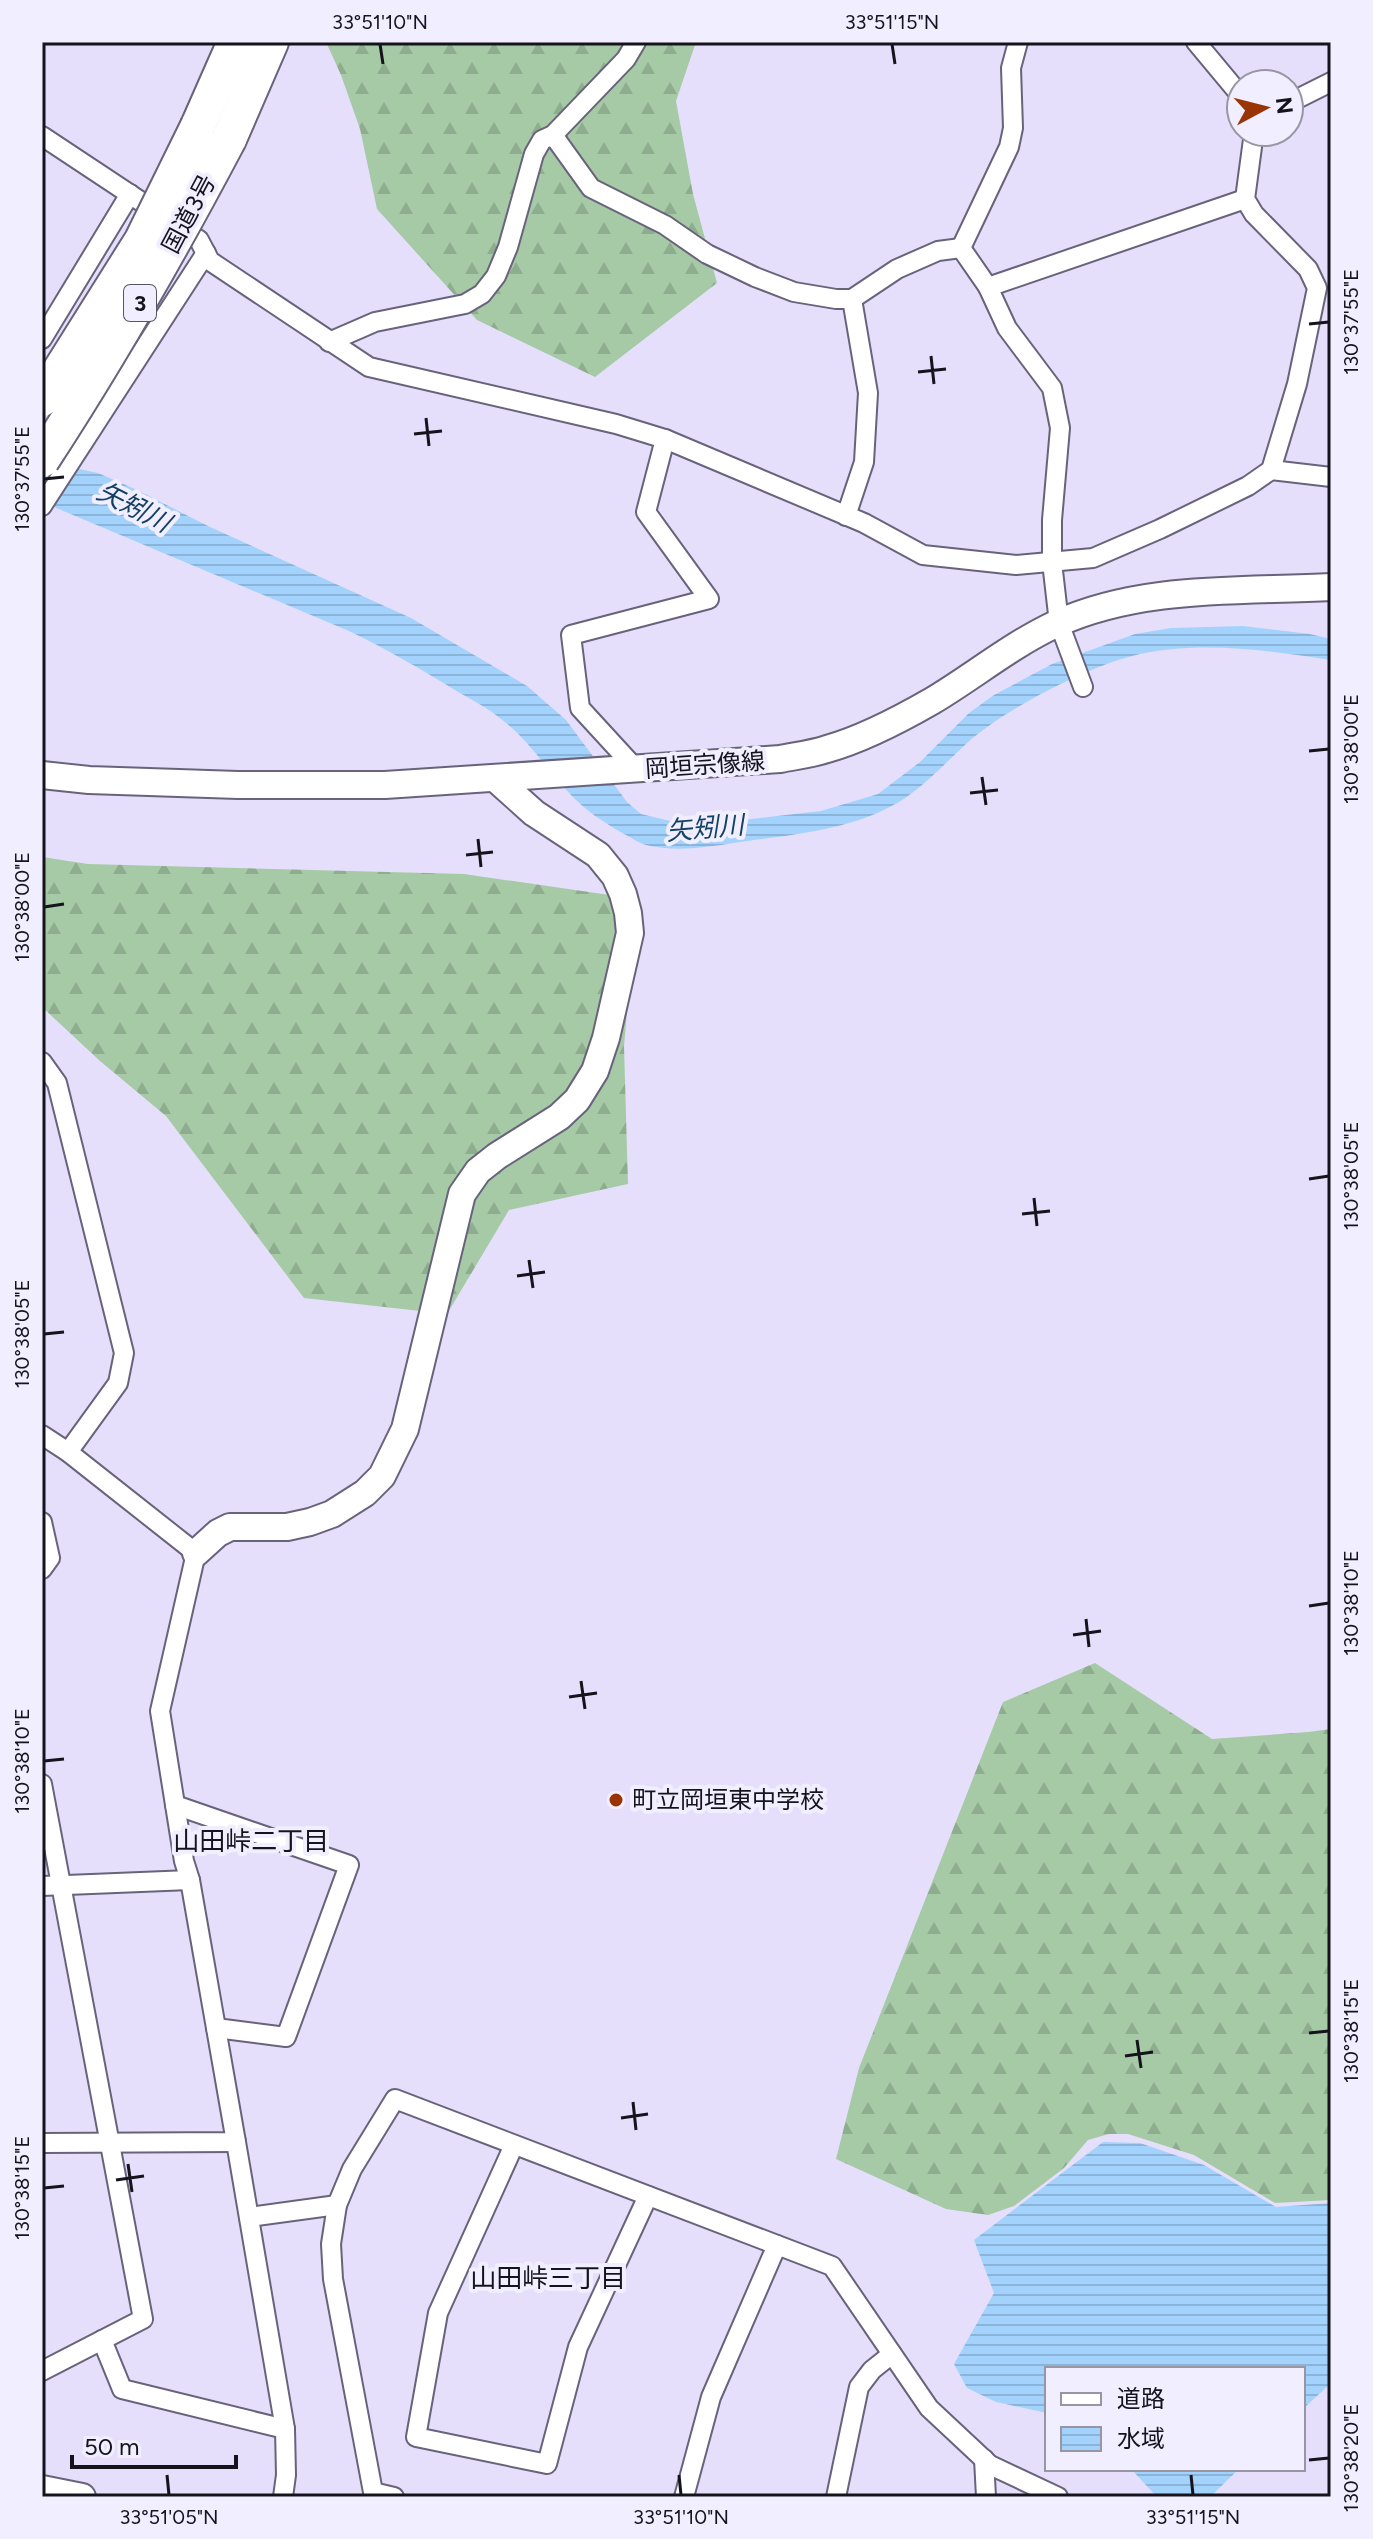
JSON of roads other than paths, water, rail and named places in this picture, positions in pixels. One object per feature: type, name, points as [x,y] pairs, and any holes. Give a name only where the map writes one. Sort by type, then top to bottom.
[{"type":"highway","name":"国道3号","points":[[42,460],[98,375],[167,256],[213,132],[235,42]]},
{"type":"highway","name":"国道3号","points":[[42,399],[271,42]]},
{"type":"main road","name":"岡垣宗像線","points":[[42,775],[89,780],[252,785],[385,785],[780,759],[825,750],[854,740],[931,701],[1030,637],[1105,606],[1142,597],[1185,593],[1331,587]]},
{"type":"main road","points":[[196,1553],[218,1533],[230,1527],[287,1527],[332,1514],[365,1493],[382,1476],[405,1429],[462,1194],[478,1171],[559,1117],[577,1100],[595,1071],[606,1038],[630,933],[623,894],[615,876],[598,855],[534,813],[495,778]]},
{"type":"main road","points":[[42,2489],[82,2497]]},
{"type":"street","points":[[329,342],[375,322],[465,304],[482,294],[496,276],[508,247],[534,154],[542,140],[553,135],[626,59],[636,42]]},
{"type":"street","points":[[961,248],[1009,147],[1013,128],[1011,68],[1018,42]]},
{"type":"street","points":[[1196,42],[1225,77]]},
{"type":"street","points":[[1305,95],[1331,82]]},
{"type":"street","points":[[553,135],[591,188],[665,225],[707,254],[794,292],[852,299],[897,269],[938,251],[961,248]]},
{"type":"street","points":[[42,136],[199,240],[210,261],[369,367],[616,424],[665,439],[846,516],[923,555],[1016,565],[1093,558],[1210,505],[1248,486],[1271,470],[1297,384],[1317,288],[1308,269],[1254,214],[1245,199],[1252,148]]},
{"type":"street","points":[[42,339],[130,194]]},
{"type":"street","points":[[988,287],[1245,199]]},
{"type":"street","points":[[961,248],[988,287],[1007,328],[1052,388],[1060,428],[1052,520],[1052,562],[1059,623],[1083,687]]},
{"type":"street","points":[[42,506],[206,253]]},
{"type":"street","points":[[846,516],[864,462],[868,393],[852,299]]},
{"type":"street","points":[[628,770],[580,708],[571,635],[709,599],[646,512],[665,439]]},
{"type":"street","points":[[1271,470],[1331,477]]},
{"type":"street","points":[[42,1062],[57,1083],[124,1353],[118,1383],[68,1452]]},
{"type":"street","points":[[42,1435],[196,1553],[160,1711],[285,2429],[283,2497]]},
{"type":"street","points":[[42,1522],[50,1558],[42,1569]]},
{"type":"street","points":[[42,1784],[143,2319],[42,2371]]},
{"type":"street","points":[[175,1805],[349,1865],[286,2037],[216,2028]]},
{"type":"street","points":[[42,1886],[190,1880]]},
{"type":"street","points":[[394,2497],[373,2492],[333,2279],[331,2244],[337,2205],[352,2169],[395,2099],[832,2266],[929,2408],[990,2465],[1058,2497]]},
{"type":"street","points":[[42,2143],[236,2142]]},
{"type":"street","points":[[514,2145],[438,2313],[416,2437],[547,2464],[578,2347],[648,2196]]},
{"type":"street","points":[[249,2217],[337,2205]]},
{"type":"street","points":[[684,2497],[711,2397],[777,2245]]},
{"type":"street","points":[[102,2340],[122,2389],[285,2429]]},
{"type":"street","points":[[836,2497],[859,2387],[872,2370],[892,2354]]},
{"type":"street","points":[[984,2459],[986,2497]]},
{"type":"water","name":"矢矧川","points":[[42,461],[98,473],[411,618],[527,686],[566,720],[627,802],[641,814],[691,826],[821,811],[878,794],[920,762],[969,713],[994,695],[1052,664],[1135,634],[1171,628],[1243,626],[1310,634],[1331,639],[1331,660],[1232,648],[1181,648],[1132,656],[1069,680],[1023,704],[983,730],[918,789],[881,811],[806,833],[696,848],[658,847],[640,843],[596,816],[571,795],[511,727],[485,707],[403,659],[349,631],[42,502]]},
{"type":"water","points":[[1103,2142],[1140,2143],[1204,2165],[1276,2207],[1331,2203],[1331,2383],[1305,2407],[1305,2367],[1045,2367],[1045,2413],[996,2402],[967,2388],[954,2364],[994,2293],[974,2240]]},
{"type":"water","points":[[1133,2471],[1237,2471],[1210,2497],[1157,2497]]},
{"type":"place","name":"町立岡垣東中学校","points":[[616,1800]]},
{"type":"district","name":"山田峠二丁目","points":[[251,1841]]},
{"type":"district","name":"山田峠三丁目","points":[[548,2278]]}]
